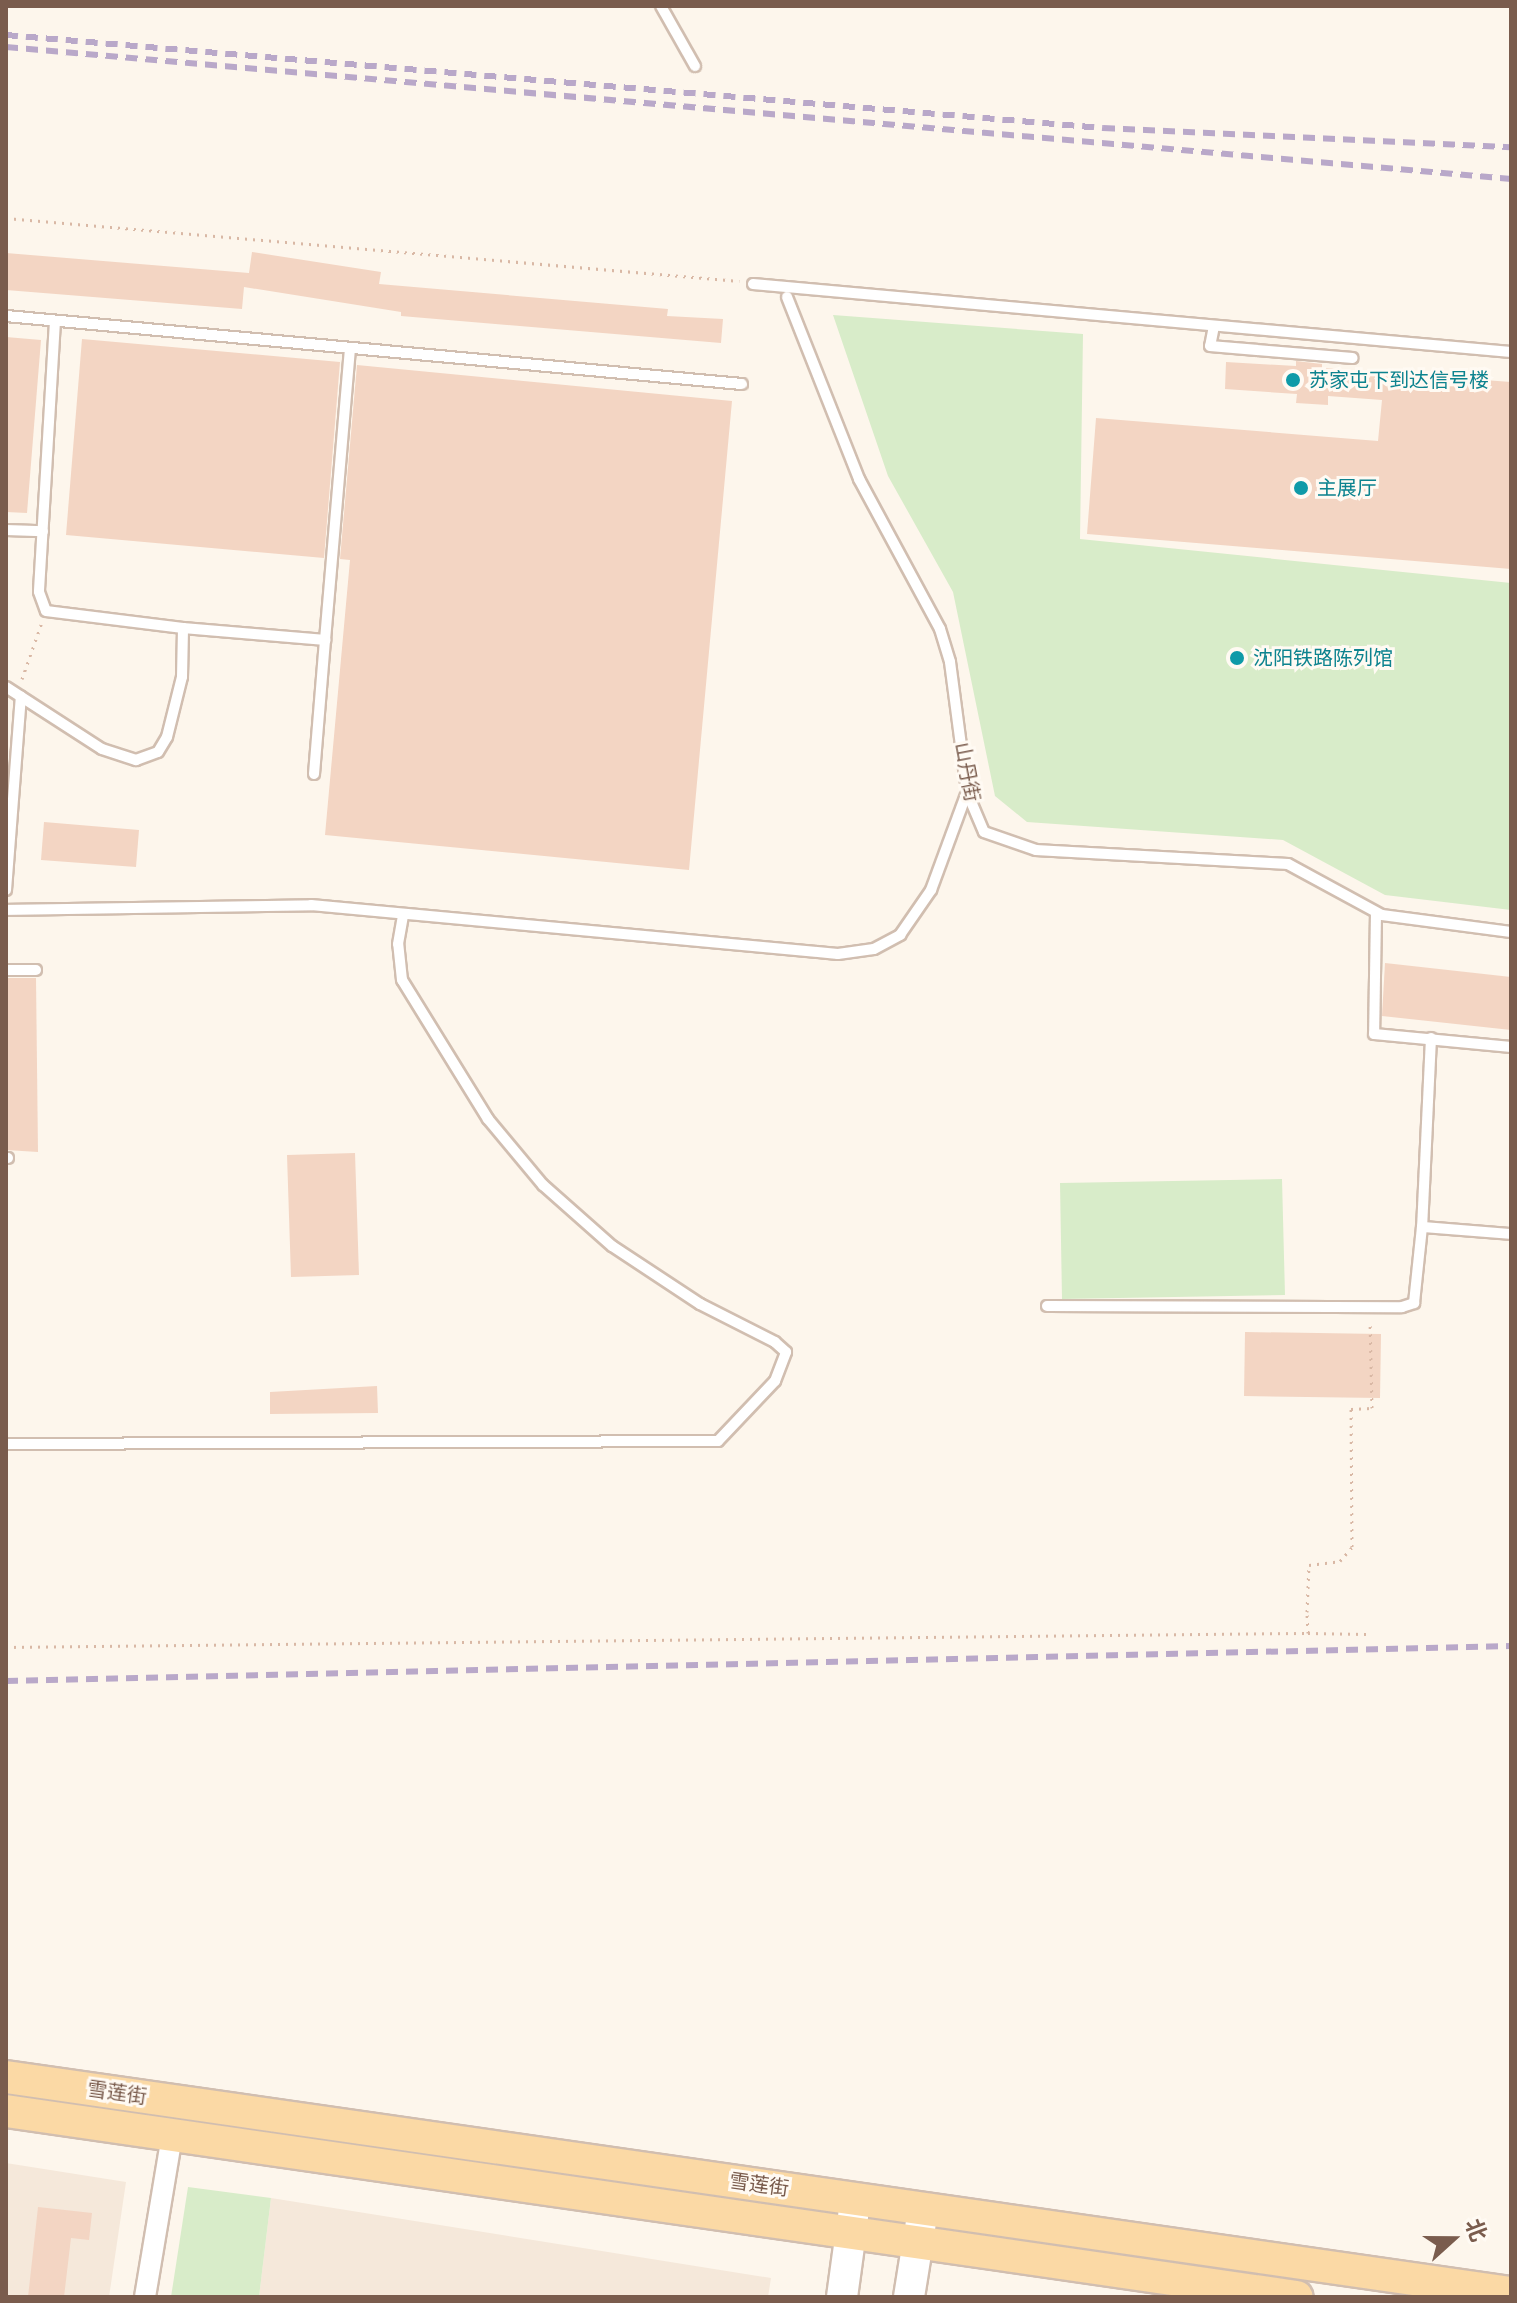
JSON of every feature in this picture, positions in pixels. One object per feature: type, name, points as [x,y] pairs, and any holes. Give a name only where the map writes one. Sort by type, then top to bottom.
[{"type":"main road","name":"雪莲街","points":[[6,2077],[1511,2293]]},
{"type":"main road","name":"雪莲街","points":[[6,2111],[1297,2297]]},
{"type":"main road","points":[[842,2297],[856,2199]]},
{"type":"main road","points":[[909,2297],[923,2210]]},
{"type":"street","points":[[145,2297],[172,2135]]},
{"type":"lane","points":[[661,6],[695,66]]},
{"type":"lane","points":[[753,284],[1511,352]]},
{"type":"lane","name":"山丹街","points":[[787,297],[859,479],[940,629],[950,662],[967,792],[984,832],[1036,850],[1288,864],[1376,913],[1511,932]]},
{"type":"lane","points":[[6,316],[742,384]]},
{"type":"lane","points":[[55,321],[39,592],[46,611],[183,628],[325,640]]},
{"type":"lane","points":[[1214,326],[1210,346],[1352,358]]},
{"type":"lane","points":[[1330,356],[1332,336]]},
{"type":"lane","points":[[314,774],[350,348]]},
{"type":"lane","points":[[6,530],[43,531]]},
{"type":"lane","points":[[6,687],[102,749],[136,760],[158,752],[167,737],[182,677],[183,628]]},
{"type":"lane","points":[[6,890],[21,697]]},
{"type":"lane","points":[[6,910],[311,905],[403,917],[838,954],[874,949],[900,935],[931,890],[967,792]]},
{"type":"lane","points":[[1376,913],[1374,1034],[1511,1047]]},
{"type":"lane","points":[[6,1444],[718,1441],[775,1381],[786,1352],[775,1342],[700,1304],[612,1246],[543,1185],[488,1119],[402,980],[398,944],[403,917]]},
{"type":"lane","points":[[6,970],[36,970]]},
{"type":"lane","points":[[1047,1306],[1370,1307],[1414,1303],[1422,1227],[1431,1038]]},
{"type":"lane","points":[[1422,1227],[1511,1234]]},
{"type":"path","points":[[6,218],[753,284]]},
{"type":"path","points":[[21,697],[23,671],[46,611]]},
{"type":"path","points":[[1308,1633],[1309,1565],[1340,1561],[1352,1547],[1351,1409],[1372,1408],[1370,1307]]},
{"type":"path","points":[[6,1647],[1366,1634]]},
{"type":"shaded area","points":[[6,2163],[126,2182],[109,2297],[6,2297]]},
{"type":"shaded area","points":[[271,2198],[771,2278],[768,2297],[259,2297]]},
{"type":"green space","name":"沈阳铁路陈列馆","points":[[833,315],[1083,334],[1080,539],[1511,583],[1511,910],[1385,895],[1283,840],[1027,822],[995,796],[953,592],[888,476]]},
{"type":"green space","points":[[1282,1179],[1285,1295],[1062,1299],[1060,1183]]},
{"type":"green space","points":[[188,2187],[271,2198],[259,2297],[171,2297]]},
{"type":"building","points":[[252,252],[381,272],[379,284],[668,309],[667,316],[723,319],[721,343],[401,316],[401,312],[244,287],[242,309],[6,290],[6,253],[249,273]]},
{"type":"building","points":[[6,337],[41,340],[27,513],[6,512]]},
{"type":"building","points":[[82,339],[340,362],[324,558],[66,535]]},
{"type":"building","name":"主展厅","points":[[1296,361],[1322,364],[1322,368],[1511,382],[1511,569],[1087,534],[1096,418],[1378,441],[1382,400],[1328,396],[1328,405],[1296,403],[1297,394],[1225,389],[1226,362],[1296,366]]},
{"type":"building","points":[[357,365],[732,401],[689,870],[325,835],[350,560],[340,559]]},
{"type":"building","points":[[44,822],[139,830],[136,867],[41,860]]},
{"type":"building","points":[[1385,963],[1511,977],[1511,1030],[1382,1016]]},
{"type":"building","points":[[6,978],[36,978],[38,1152],[6,1150]]},
{"type":"building","points":[[355,1153],[359,1275],[291,1277],[287,1155]]},
{"type":"building","points":[[1245,1332],[1381,1334],[1380,1398],[1244,1396]]},
{"type":"building","points":[[377,1386],[378,1413],[270,1414],[270,1392]]},
{"type":"building","points":[[38,2207],[92,2213],[89,2240],[71,2238],[64,2297],[28,2297]]},
{"type":"railway","points":[[6,35],[1103,128],[1511,147]]},
{"type":"railway","points":[[6,47],[1511,179]]},
{"type":"railway","points":[[6,1681],[1511,1646]]},
{"type":"place","name":"苏家屯下到达信号楼","points":[[1293,380]]},
{"type":"place","name":"主展厅","points":[[1301,488]]},
{"type":"place","name":"沈阳铁路陈列馆","points":[[1237,658]]}]
